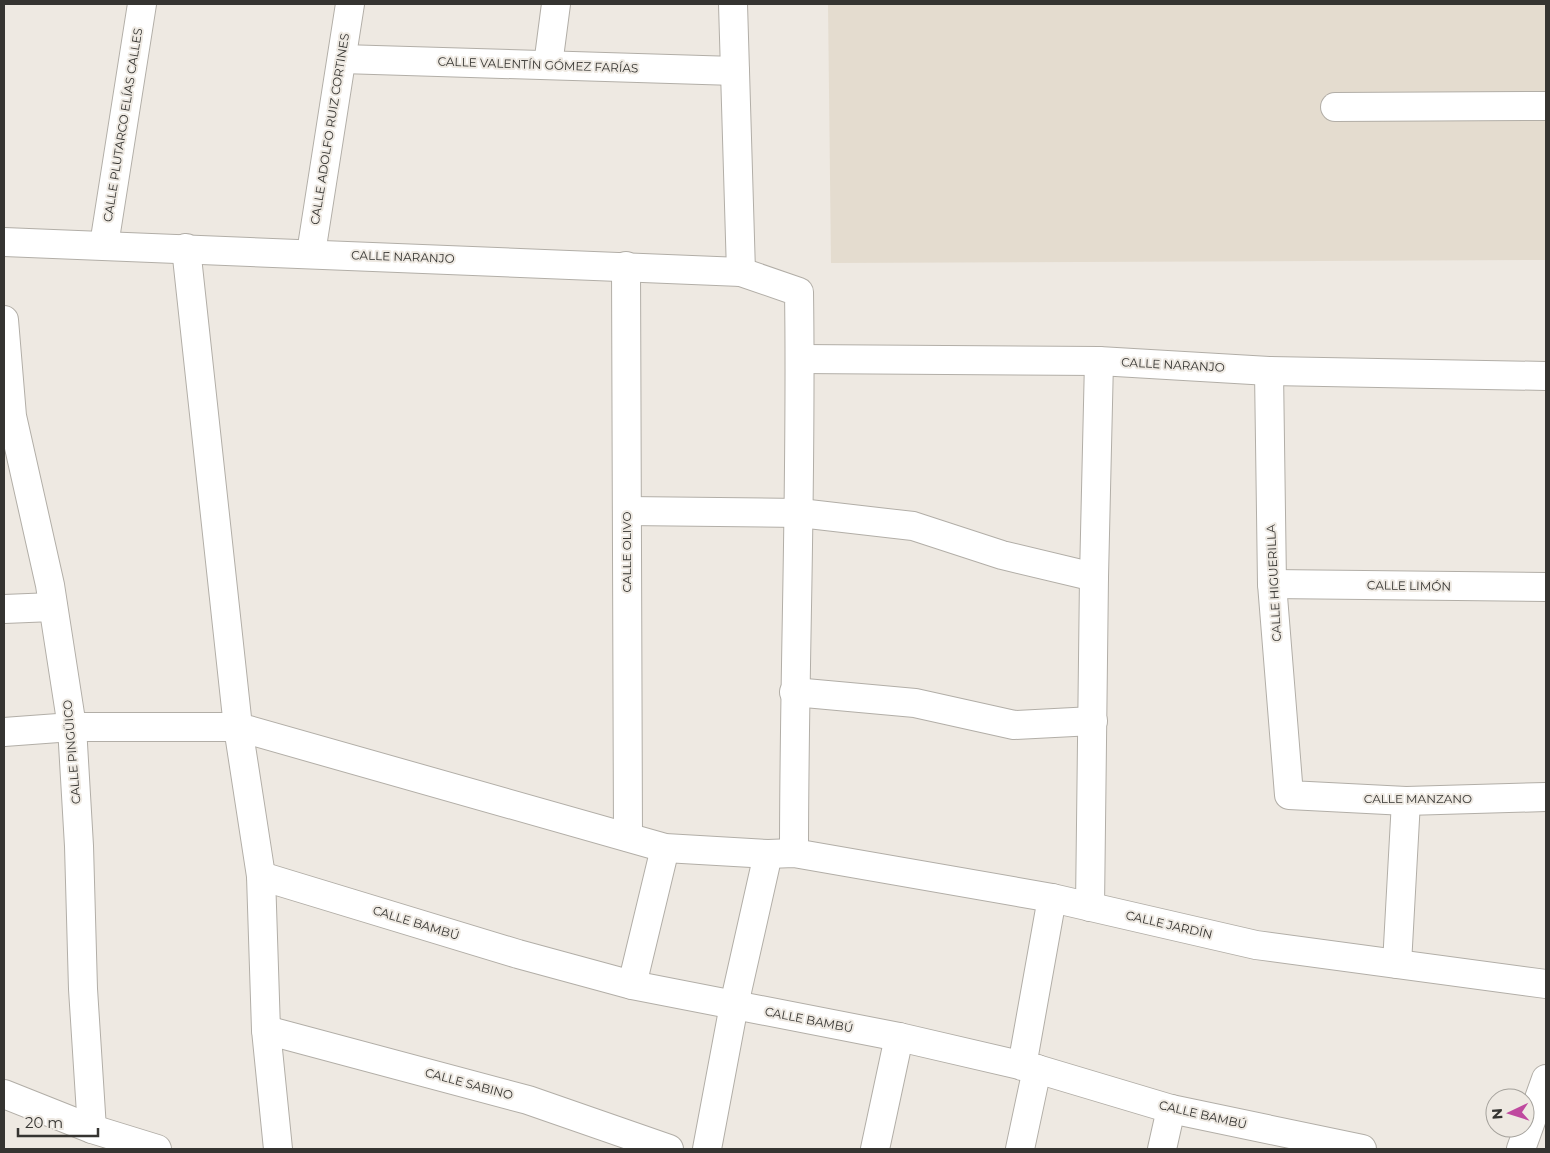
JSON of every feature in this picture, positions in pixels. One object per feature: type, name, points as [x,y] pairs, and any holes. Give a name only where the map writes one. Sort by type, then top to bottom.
[{"type":"street","name":"CALLE PLUTARCO ELÍAS CALLES","points":[[104,245],[142,4]]},
{"type":"street","name":"CALLE ADOLFO RUIZ CORTINES","points":[[310,253],[350,4]]},
{"type":"street","points":[[548,65],[556,4]]},
{"type":"street","points":[[733,4],[741,272]]},
{"type":"street","name":"CALLE VALENTÍN GÓMEZ FARÍAS","points":[[342,59],[735,71]]},
{"type":"street","points":[[1335,107],[1546,106]]},
{"type":"street","name":"CALLE NARANJO","points":[[4,242],[741,272],[799,292],[800,359],[1099,361],[1269,371],[1546,376]]},
{"type":"street","points":[[186,248],[238,727],[261,876],[266,1030],[278,1149]]},
{"type":"street","name":"CALLE OLIVO","points":[[626,266],[628,837]]},
{"type":"street","name":"CALLE PINGÜICO","points":[[4,320],[12,416],[53,607],[72,727],[79,846],[83,989],[92,1130]]},
{"type":"street","points":[[707,1149],[734,1006],[781,853],[794,692],[800,513],[800,359]]},
{"type":"street","points":[[1090,907],[1099,361]]},
{"type":"street","name":"CALLE HIGUERILLA","points":[[1269,371],[1272,584],[1289,795]]},
{"type":"street","points":[[627,510],[800,513],[912,526],[1002,555],[1094,577]]},
{"type":"street","name":"CALLE LIMÓN","points":[[1272,584],[1546,588]]},
{"type":"street","points":[[4,609],[53,607]]},
{"type":"street","points":[[794,692],[915,703],[1014,724],[1093,722]]},
{"type":"street","name":"CALLE JARDÍN","points":[[4,732],[72,727],[238,727],[665,848],[781,853],[1052,898],[1256,945],[1546,984]]},
{"type":"street","name":"CALLE MANZANO","points":[[1289,795],[1406,801],[1546,797]]},
{"type":"street","points":[[1397,964],[1406,801]]},
{"type":"street","points":[[632,985],[665,848]]},
{"type":"street","name":"CALLE BAMBÚ","points":[[261,876],[518,954],[632,985],[899,1037],[1029,1067],[1171,1109],[1330,1146],[1362,1149]]},
{"type":"street","points":[[1020,1149],[1052,898]]},
{"type":"street","name":"CALLE SABINO","points":[[266,1030],[528,1100],[669,1149]]},
{"type":"street","points":[[875,1149],[899,1037]]},
{"type":"street","points":[[1521,1149],[1546,1079]]},
{"type":"street","points":[[4,1094],[92,1130],[157,1149]]},
{"type":"street","points":[[1162,1149],[1171,1109]]},
{"type":"shaded area","points":[[828,4],[1546,4],[1546,260],[831,263]]}]
